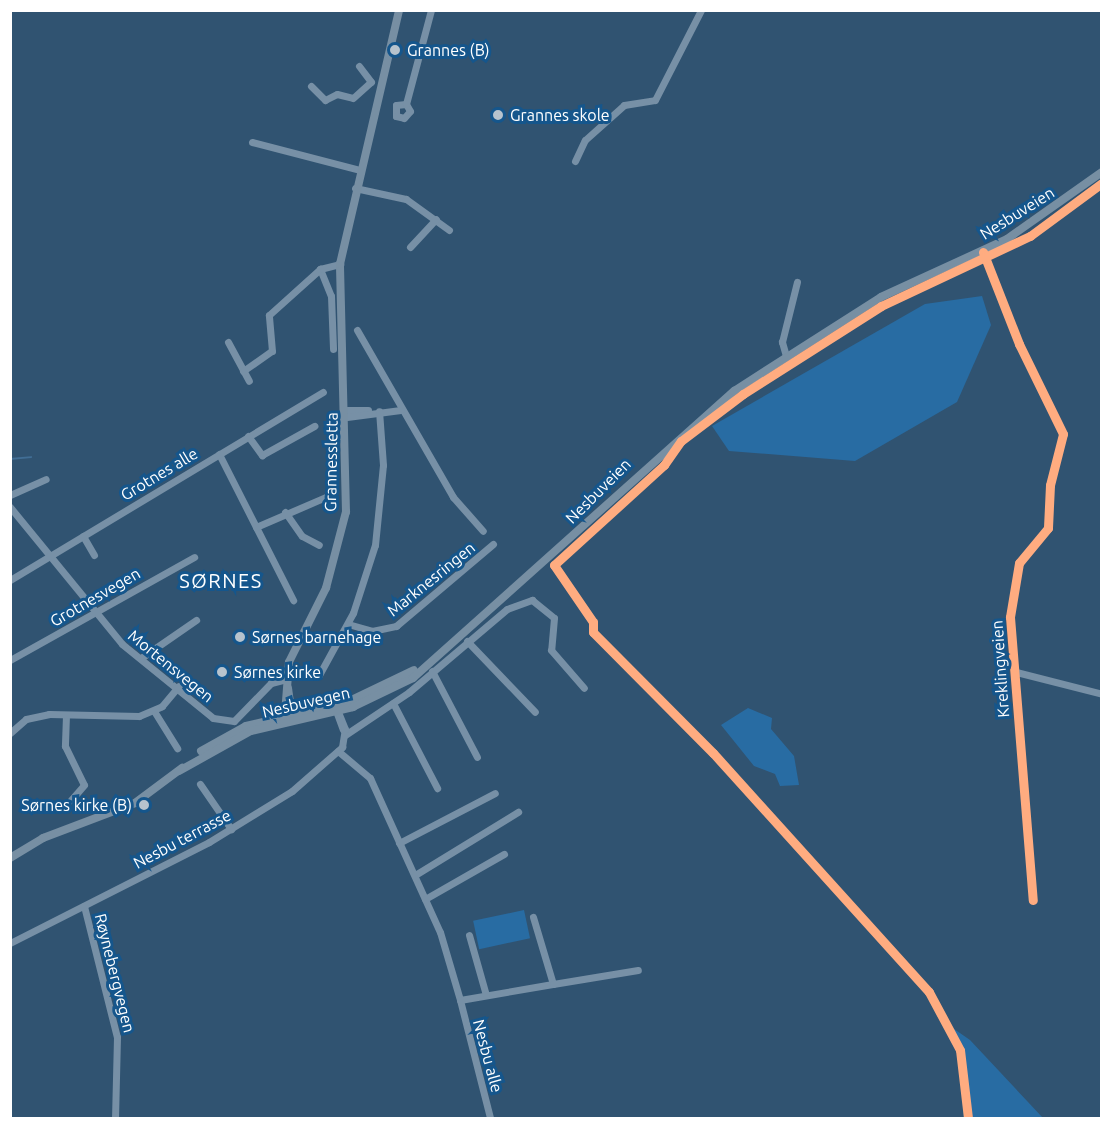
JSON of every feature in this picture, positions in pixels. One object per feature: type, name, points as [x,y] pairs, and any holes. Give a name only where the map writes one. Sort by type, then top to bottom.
[{"type":"main road","name":"Grannessletta","points":[[287,682],[291,657],[322,598],[339,550],[348,491],[340,264],[355,188],[399,10]]},
{"type":"main road","name":"Nesbuveien","points":[[437,656],[543,566],[671,442],[786,357],[881,297],[983,252],[1101,172]]},
{"type":"main road","name":"Nesbuvegen","points":[[10,858],[43,838],[135,803],[179,771],[231,740],[290,716],[336,710],[388,685],[437,656]]},
{"type":"main road","points":[[287,682],[290,716]]},
{"type":"street","points":[[406,104],[430,10]]},
{"type":"street","points":[[575,160],[585,140],[624,105],[655,100],[701,10]]},
{"type":"street","points":[[359,66],[371,82],[381,84]]},
{"type":"street","points":[[311,86],[325,100],[337,94],[353,98],[371,82]]},
{"type":"street","points":[[252,142],[360,170]]},
{"type":"street","points":[[355,188],[406,199],[450,230]]},
{"type":"street","points":[[410,247],[436,219]]},
{"type":"street","name":"Kreklingveien","points":[[983,252],[1019,344],[1063,434],[1050,485],[1048,528],[1021,560],[1010,616],[1033,900]]},
{"type":"street","points":[[243,371],[272,351],[268,315],[320,268],[340,264]]},
{"type":"street","points":[[320,268],[330,292],[333,349]]},
{"type":"street","points":[[786,357],[782,342],[797,282]]},
{"type":"street","name":"Marknesringen","points":[[357,330],[453,497],[483,531]]},
{"type":"street","points":[[228,342],[249,381]]},
{"type":"street","name":"Grotnes alle","points":[[50,559],[83,536],[323,392]]},
{"type":"street","points":[[347,413],[401,410]]},
{"type":"street","points":[[319,675],[348,624],[369,571],[379,522],[379,411]]},
{"type":"street","points":[[248,436],[262,455],[314,426]]},
{"type":"street","points":[[219,454],[294,600]]},
{"type":"street","points":[[10,495],[46,479]]},
{"type":"street","points":[[256,527],[285,512],[328,496]]},
{"type":"street","name":"Mortensvegen","points":[[10,507],[95,614],[141,658],[179,686],[213,718],[227,722],[271,683],[287,682]]},
{"type":"street","points":[[285,512],[302,536],[319,545]]},
{"type":"street","points":[[83,536],[94,555]]},
{"type":"street","name":"Marknesringen","points":[[348,624],[372,631],[396,626],[493,544]]},
{"type":"street","name":"Grotnesvegen","points":[[10,660],[194,557]]},
{"type":"street","points":[[10,580],[50,559]]},
{"type":"street","points":[[336,710],[345,735],[393,703],[507,609],[538,600],[555,620],[551,650],[584,688]]},
{"type":"street","points":[[141,658],[196,620]]},
{"type":"street","points":[[467,641],[535,712]]},
{"type":"street","points":[[432,671],[477,757]]},
{"type":"street","points":[[1016,672],[1101,694]]},
{"type":"street","points":[[10,733],[26,719],[66,715],[130,718],[154,711],[179,686]]},
{"type":"street","points":[[393,703],[437,788]]},
{"type":"street","points":[[154,711],[177,748]]},
{"type":"street","points":[[66,715],[65,746],[84,784],[71,800]]},
{"type":"street","name":"Nesbu terrasse","points":[[10,943],[231,829],[292,791],[338,751],[345,735]]},
{"type":"street","name":"Nesbu alle","points":[[338,751],[363,768],[416,875],[460,1000],[490,1119]]},
{"type":"street","points":[[200,784],[231,829]]},
{"type":"street","points":[[399,843],[495,793]]},
{"type":"street","points":[[416,875],[518,812]]},
{"type":"street","points":[[425,899],[504,854]]},
{"type":"street","name":"Røynebergvegen","points":[[84,906],[117,1036],[115,1119]]},
{"type":"street","points":[[533,917],[553,984]]},
{"type":"street","name":"Nesbu alle","points":[[469,935],[486,995]]},
{"type":"street","name":"Nesbu alle","points":[[460,1000],[638,970]]},
{"type":"shaded area","points":[[982,296],[991,325],[957,402],[855,461],[729,451],[712,426],[925,304]]},
{"type":"shaded area","points":[[748,708],[772,718],[771,729],[794,756],[799,785],[780,786],[775,774],[754,766],[721,725]]},
{"type":"shaded area","points":[[524,910],[530,938],[479,949],[473,921]]},
{"type":"shaded area","points":[[944,1022],[970,1040],[1043,1118],[964,1118],[958,1054]]},
{"type":"waterway","points":[[10,459],[31,457]]},
{"type":"cycle path","points":[[968,1118],[960,1050],[929,992],[713,753],[593,632],[593,622],[554,565],[664,465],[681,441],[743,394],[881,306],[1030,236],[1102,183]]},
{"type":"cycle path","points":[[983,252],[1019,344],[1063,434],[1050,485],[1048,528],[1019,563],[1010,617],[1033,900]]},
{"type":"place","name":"Grannes (B)","points":[[395,50]]},
{"type":"place","name":"Grannes skole","points":[[498,115]]},
{"type":"place","name":"Sørnes barnehage","points":[[240,637]]},
{"type":"place","name":"Sørnes kirke","points":[[222,672]]},
{"type":"place","name":"Sørnes kirke (B)","points":[[144,805]]},
{"type":"district","name":"SØRNES","points":[[221,580]]}]
